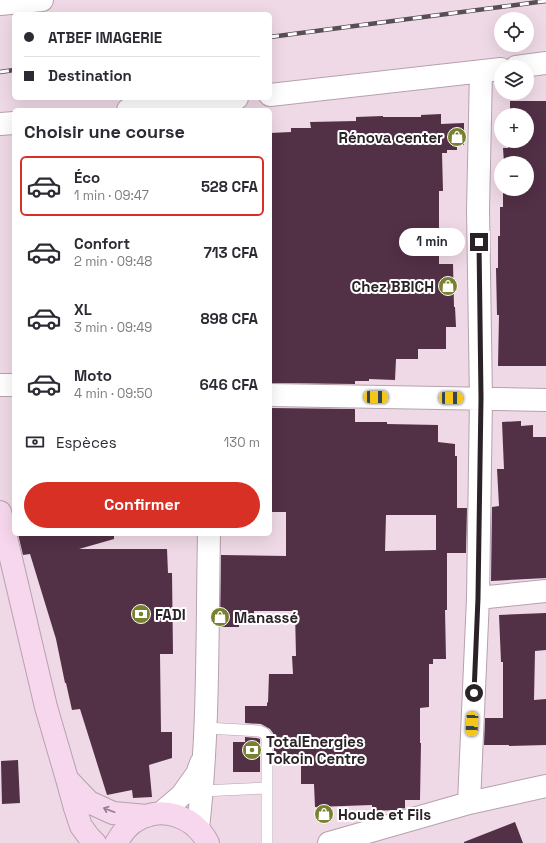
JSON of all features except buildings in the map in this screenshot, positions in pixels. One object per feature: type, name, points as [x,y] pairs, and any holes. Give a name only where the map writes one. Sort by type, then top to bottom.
[{"type":"main road","points":[[0,512],[46,707],[81,826],[89,838],[95,843]]},
{"type":"main road","points":[[67,779],[89,802],[113,813],[154,815],[172,814],[190,822],[208,838]]},
{"type":"main road","points":[[116,843],[123,832],[134,822],[154,815]]},
{"type":"street","points":[[0,4],[38,0]]},
{"type":"street","points":[[534,65],[546,63]]},
{"type":"street","points":[[272,94],[491,71],[478,210],[481,398],[478,598],[469,803]]},
{"type":"street","points":[[165,108],[202,106],[228,100]]},
{"type":"street","points":[[0,124],[12,123]]},
{"type":"street","points":[[0,385],[12,385]]},
{"type":"street","points":[[272,395],[546,400]]},
{"type":"street","points":[[208,838],[202,791],[206,728],[209,536]]},
{"type":"street","points":[[478,598],[546,591]]},
{"type":"street","points":[[154,815],[182,795],[197,774],[204,758]]},
{"type":"street","points":[[329,843],[469,803],[546,786]]},
{"type":"lane","points":[[206,728],[259,731],[264,733],[267,737],[267,843]]},
{"type":"lane","points":[[202,791],[266,788]]},
{"type":"railway","points":[[272,37],[546,1]]},
{"type":"railway","points":[[0,72],[12,70]]},
{"type":"place","name":"Rénova center","points":[[457,137]]},
{"type":"place","name":"Chez BBICH","points":[[448,286]]},
{"type":"place","name":"FADI","points":[[141,614]]},
{"type":"place","name":"Manassé","points":[[220,617]]},
{"type":"place","name":"TotalEnergies Tokoin Centre","points":[[252,750]]},
{"type":"place","name":"Houde et Fils","points":[[324,814]]},
{"type":"route","points":[[474,693],[478,598],[481,398],[479,242]]}]
